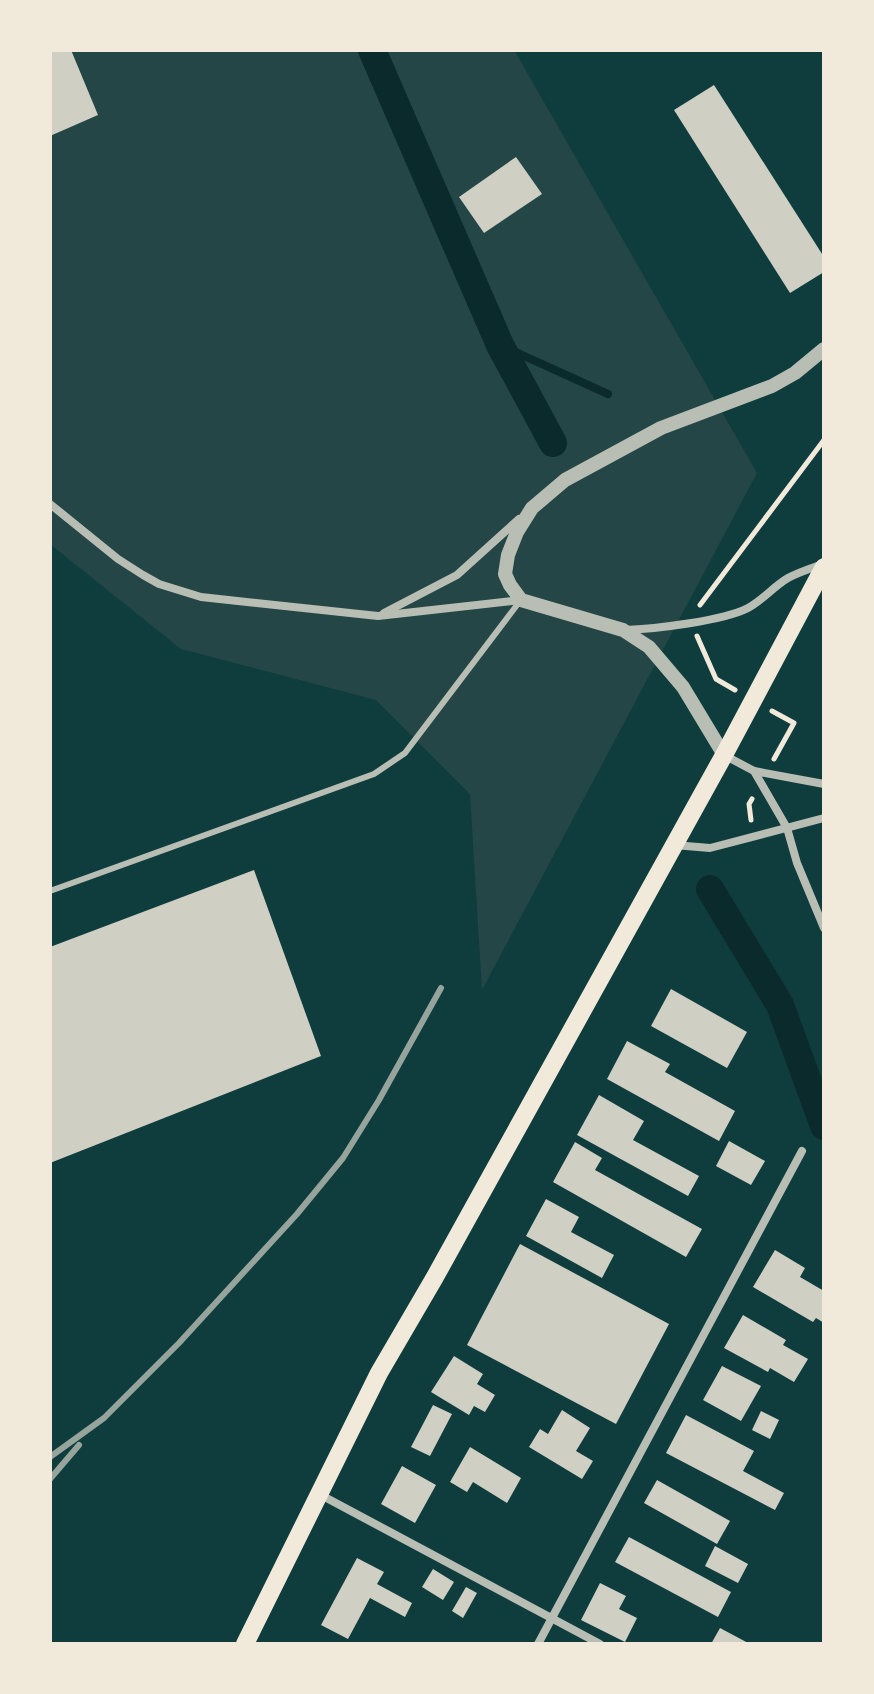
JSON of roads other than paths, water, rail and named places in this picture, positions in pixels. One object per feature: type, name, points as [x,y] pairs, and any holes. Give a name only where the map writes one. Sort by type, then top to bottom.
[{"type":"main road","points":[[245,1644],[379,1373],[638,912],[824,565]]},
{"type":"street","points":[[378,616],[457,575],[565,480],[661,428],[772,386],[803,367],[824,349]]},
{"type":"street","points":[[50,504],[118,559],[159,584],[201,597],[378,616],[521,600],[623,630],[649,647],[666,664],[698,708],[724,755],[754,771],[824,784]]},
{"type":"street","points":[[521,600],[505,574],[517,532],[532,508]]},
{"type":"street","points":[[623,630],[650,629],[746,609],[771,594],[786,579],[824,565]]},
{"type":"street","points":[[754,771],[787,828],[797,863],[824,928]]},
{"type":"street","points":[[673,845],[710,848],[824,818]]},
{"type":"street","points":[[538,1644],[802,1151]]},
{"type":"street","points":[[319,1494],[600,1644]]},
{"type":"lane","points":[[50,891],[389,766],[405,753],[521,600]]},
{"type":"waterway","points":[[372,50],[500,345],[553,443]]},
{"type":"waterway","points":[[500,345],[608,394]]},
{"type":"waterway","points":[[710,889],[780,1005],[824,1126]]},
{"type":"railway","points":[[50,1457],[104,1418],[179,1343],[297,1214],[343,1158],[441,988]]},
{"type":"railway","points":[[50,1479],[79,1445]]}]
